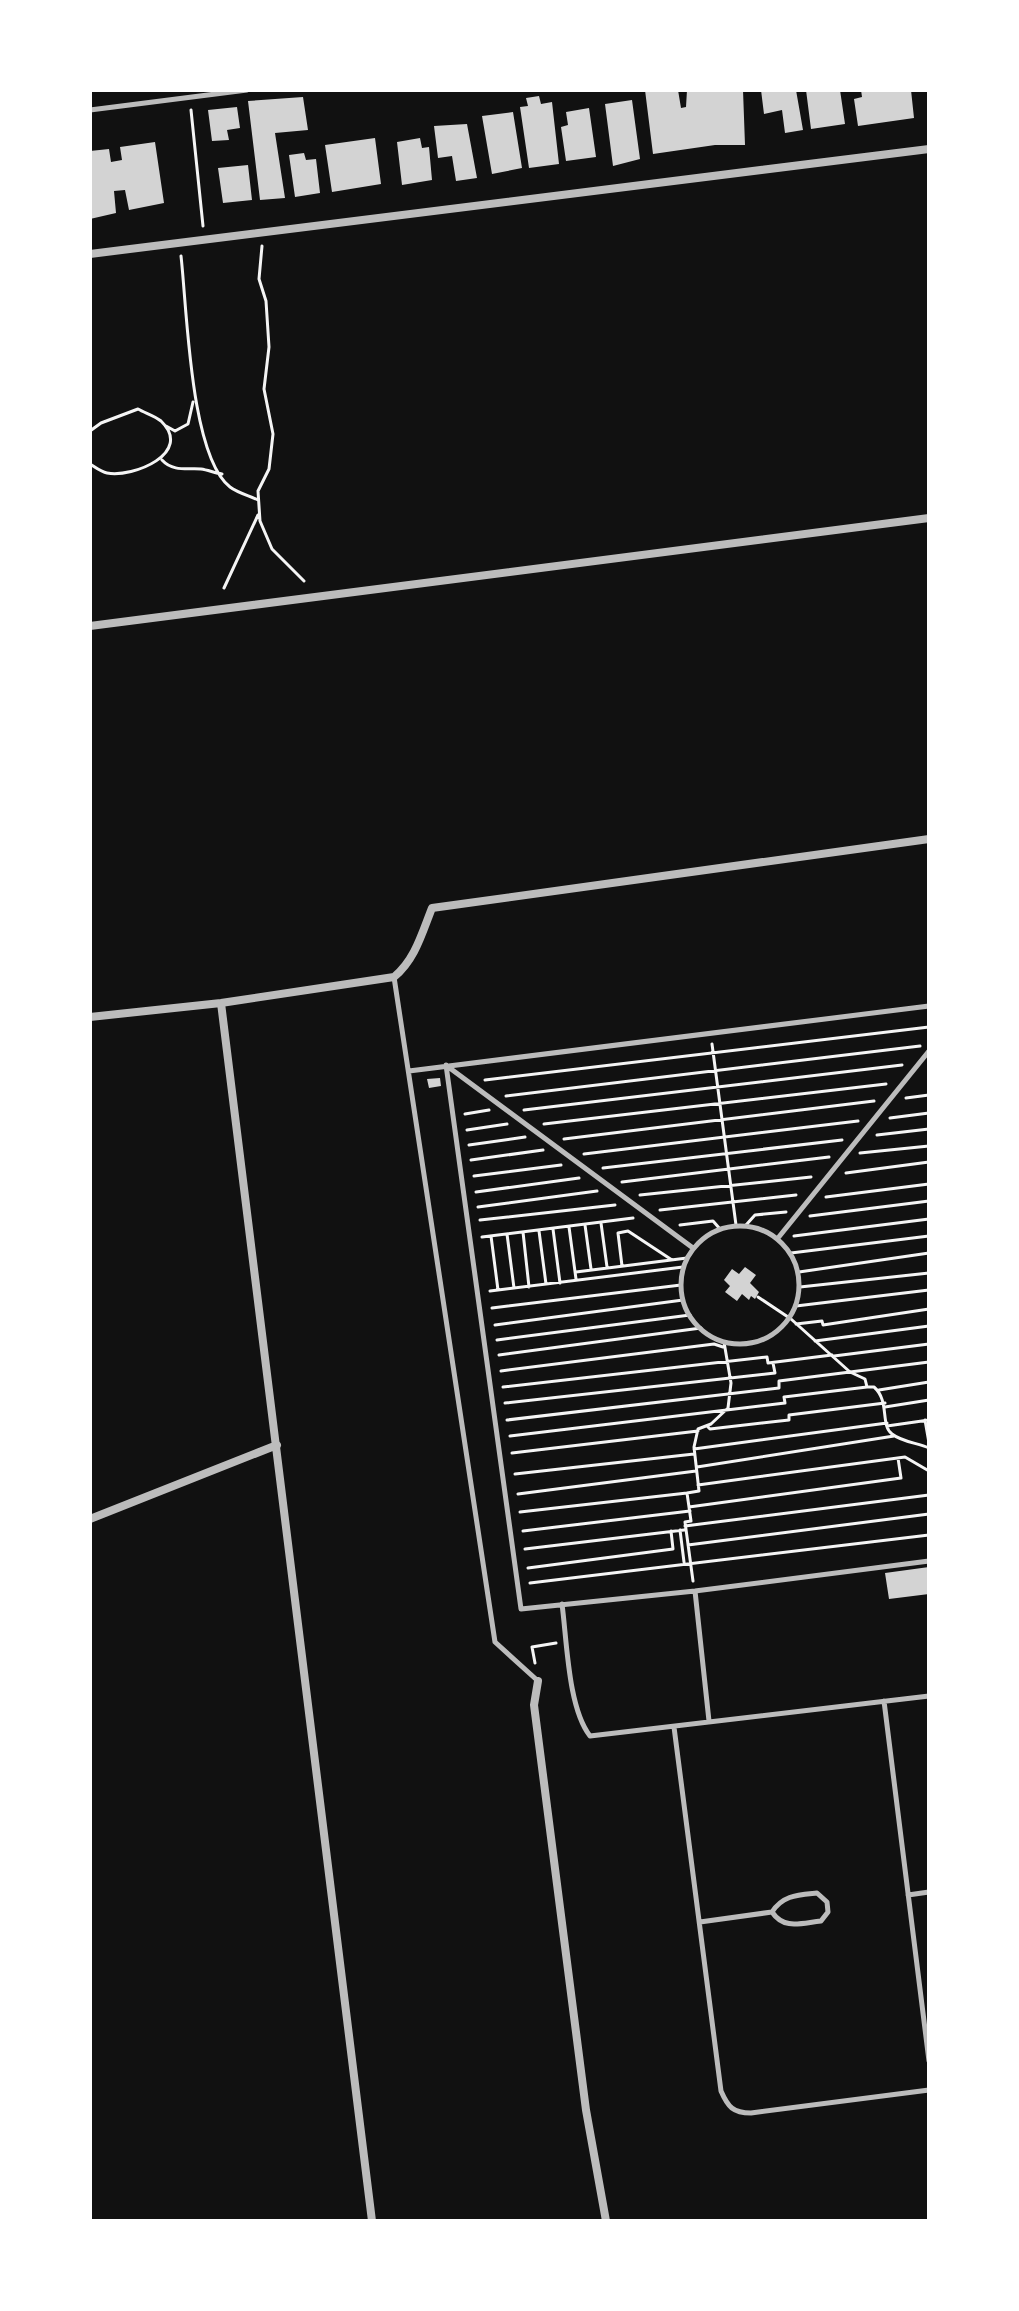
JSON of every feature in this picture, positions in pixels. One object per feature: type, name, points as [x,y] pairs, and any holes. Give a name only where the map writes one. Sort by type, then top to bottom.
[{"type":"street","points":[[90,254],[929,149]]},
{"type":"street","points":[[90,626],[929,518]]},
{"type":"street","points":[[90,1017],[221,1003],[394,977],[411,958],[432,908],[929,839]]},
{"type":"street","points":[[221,1003],[372,2221]]},
{"type":"street","points":[[90,1519],[277,1445]]},
{"type":"street","points":[[538,1681],[534,1705],[586,2110],[606,2221]]},
{"type":"lane","points":[[90,110],[247,90]]},
{"type":"lane","points":[[394,977],[495,1642],[538,1681]]},
{"type":"lane","points":[[409,1071],[929,1006]]},
{"type":"lane","points":[[778,1238],[929,1051]]},
{"type":"lane","points":[[446,1065],[693,1248]]},
{"type":"lane","points":[[446,1065],[521,1609],[695,1591],[929,1561]]},
{"type":"lane","points":[[736,1225],[762,1228],[778,1238],[791,1253],[799,1272],[800,1287],[791,1319],[769,1337],[754,1343],[724,1345],[701,1328],[690,1315],[681,1285],[683,1267],[693,1248],[707,1235],[736,1225]]},
{"type":"lane","points":[[695,1591],[709,1721]]},
{"type":"lane","points":[[562,1604],[576,1708],[590,1736],[929,1696]]},
{"type":"lane","points":[[884,1701],[929,2061]]},
{"type":"lane","points":[[674,1727],[721,2091],[727,2106],[739,2113],[751,2113],[929,2090]]},
{"type":"lane","points":[[908,1895],[929,1892]]},
{"type":"lane","points":[[817,1893],[827,1902],[828,1912],[821,1921],[788,1925],[778,1921],[772,1912],[777,1903],[788,1897],[817,1893]]},
{"type":"lane","points":[[700,1922],[772,1912]]},
{"type":"path","points":[[191,97],[194,149],[202,193],[203,240]]},
{"type":"path","points":[[262,246],[259,279],[266,301],[269,347],[264,389],[273,434],[269,469],[258,491],[260,521],[272,549],[304,581]]},
{"type":"path","points":[[181,255],[194,394],[210,460],[229,487],[258,500]]},
{"type":"path","points":[[162,424],[175,431],[188,424],[194,394]]},
{"type":"path","points":[[90,431],[101,423],[138,409],[160,420],[169,432],[168,450],[161,459],[139,470],[106,473],[90,464]]},
{"type":"path","points":[[161,459],[168,467],[198,468],[222,474]]},
{"type":"path","points":[[224,588],[259,511]]},
{"type":"path","points":[[469,1082],[929,1027]]},
{"type":"path","points":[[710,1032],[736,1225]]},
{"type":"path","points":[[491,1098],[929,1045]]},
{"type":"path","points":[[453,1116],[920,1063]]},
{"type":"path","points":[[528,1126],[904,1082]]},
{"type":"path","points":[[549,1141],[929,1095]]},
{"type":"path","points":[[568,1156],[929,1113]]},
{"type":"path","points":[[455,1131],[522,1121]]},
{"type":"path","points":[[588,1170],[929,1129]]},
{"type":"path","points":[[458,1147],[540,1135]]},
{"type":"path","points":[[466,1209],[728,1169],[929,1146]]},
{"type":"path","points":[[460,1162],[558,1148]]},
{"type":"path","points":[[624,1197],[929,1162]]},
{"type":"path","points":[[462,1177],[577,1163]]},
{"type":"path","points":[[464,1193],[596,1176]]},
{"type":"path","points":[[471,1238],[601,1223],[732,1201],[929,1184]]},
{"type":"path","points":[[794,1218],[929,1201]]},
{"type":"path","points":[[468,1221],[631,1203]]},
{"type":"path","points":[[746,1225],[755,1215],[800,1210]]},
{"type":"path","points":[[778,1238],[929,1219]]},
{"type":"path","points":[[664,1227],[713,1221],[720,1229]]},
{"type":"path","points":[[601,1223],[607,1268]]},
{"type":"path","points":[[585,1225],[591,1270]]},
{"type":"path","points":[[569,1227],[576,1281]]},
{"type":"path","points":[[553,1229],[560,1283]]},
{"type":"path","points":[[539,1231],[546,1284]]},
{"type":"path","points":[[622,1266],[618,1233],[628,1231],[672,1260]]},
{"type":"path","points":[[523,1232],[529,1287]]},
{"type":"path","points":[[507,1234],[514,1288]]},
{"type":"path","points":[[491,1236],[498,1290]]},
{"type":"path","points":[[791,1253],[929,1236]]},
{"type":"path","points":[[799,1272],[929,1253]]},
{"type":"path","points":[[576,1272],[688,1258]]},
{"type":"path","points":[[478,1293],[683,1267]]},
{"type":"path","points":[[800,1287],[929,1273]]},
{"type":"path","points":[[481,1309],[681,1285]]},
{"type":"path","points":[[796,1306],[929,1290]]},
{"type":"path","points":[[758,1297],[791,1319],[850,1372],[865,1379],[867,1387]]},
{"type":"path","points":[[483,1327],[683,1300]]},
{"type":"path","points":[[796,1324],[822,1321],[823,1325],[929,1309]]},
{"type":"path","points":[[485,1341],[690,1315]]},
{"type":"path","points":[[815,1341],[929,1326]]},
{"type":"path","points":[[487,1357],[701,1328]]},
{"type":"path","points":[[489,1372],[714,1344],[724,1345],[728,1363],[731,1395],[727,1410],[698,1431],[500,1454]]},
{"type":"path","points":[[491,1389],[767,1357],[768,1363],[773,1363],[929,1344]]},
{"type":"path","points":[[496,1421],[731,1395],[779,1388],[779,1381],[929,1362]]},
{"type":"path","points":[[494,1404],[775,1373],[773,1363]]},
{"type":"path","points":[[879,1390],[929,1382]]},
{"type":"path","points":[[498,1438],[785,1403],[784,1397],[867,1387],[879,1390],[885,1405],[887,1424],[894,1436]]},
{"type":"path","points":[[706,1426],[710,1429],[789,1420],[789,1415],[929,1400]]},
{"type":"path","points":[[503,1475],[927,1420],[929,1446],[894,1436],[696,1469],[506,1495]]},
{"type":"path","points":[[508,1513],[699,1491],[695,1451],[698,1431]]},
{"type":"path","points":[[698,1485],[905,1457],[929,1471]]},
{"type":"path","points":[[511,1532],[901,1478],[898,1458]]},
{"type":"path","points":[[687,1493],[691,1521],[685,1522],[695,1591]]},
{"type":"path","points":[[513,1550],[929,1495]]},
{"type":"path","points":[[688,1545],[929,1514]]},
{"type":"path","points":[[680,1530],[684,1563]]},
{"type":"path","points":[[516,1569],[673,1549],[671,1531]]},
{"type":"path","points":[[518,1585],[929,1535]]},
{"type":"path","points":[[538,1681],[532,1647],[567,1642]]},
{"type":"building","points":[[645,90],[678,90],[681,108],[686,107],[687,90],[743,90],[745,145],[715,145],[653,154]]},
{"type":"building","points":[[761,90],[796,90],[803,130],[785,133],[782,110],[764,114]]},
{"type":"building","points":[[806,90],[840,90],[845,124],[811,129]]},
{"type":"building","points":[[861,90],[911,90],[914,118],[858,126],[854,99],[862,97]]},
{"type":"building","points":[[539,96],[541,104],[552,102],[559,164],[529,168],[520,107],[528,106],[526,98]]},
{"type":"building","points":[[303,97],[308,130],[275,133],[285,198],[260,200],[248,101]]},
{"type":"building","points":[[632,100],[640,159],[613,166],[605,104]]},
{"type":"building","points":[[237,107],[240,128],[227,130],[229,140],[212,141],[208,110]]},
{"type":"building","points":[[589,108],[596,157],[566,161],[561,127],[568,125],[566,112]]},
{"type":"building","points":[[513,112],[522,168],[492,174],[482,116]]},
{"type":"building","points":[[467,124],[477,178],[456,181],[452,156],[438,158],[434,126]]},
{"type":"building","points":[[375,138],[381,184],[332,192],[325,145]]},
{"type":"building","points":[[420,138],[422,148],[429,147],[432,180],[402,185],[397,142]]},
{"type":"building","points":[[155,142],[164,203],[129,210],[125,190],[114,191],[116,213],[90,219],[90,151],[109,149],[111,162],[122,160],[120,147]]},
{"type":"building","points":[[304,153],[306,160],[316,159],[320,193],[295,197],[289,155]]},
{"type":"building","points":[[248,165],[252,200],[223,203],[218,168]]},
{"type":"building","points":[[440,1078],[441,1086],[429,1088],[427,1079]]},
{"type":"building","points":[[745,1267],[756,1275],[750,1283],[759,1292],[755,1299],[751,1296],[749,1300],[742,1294],[737,1301],[725,1292],[730,1286],[724,1280],[732,1269],[739,1274]]},
{"type":"building","points":[[929,1567],[929,1594],[889,1599],[885,1573]]}]
